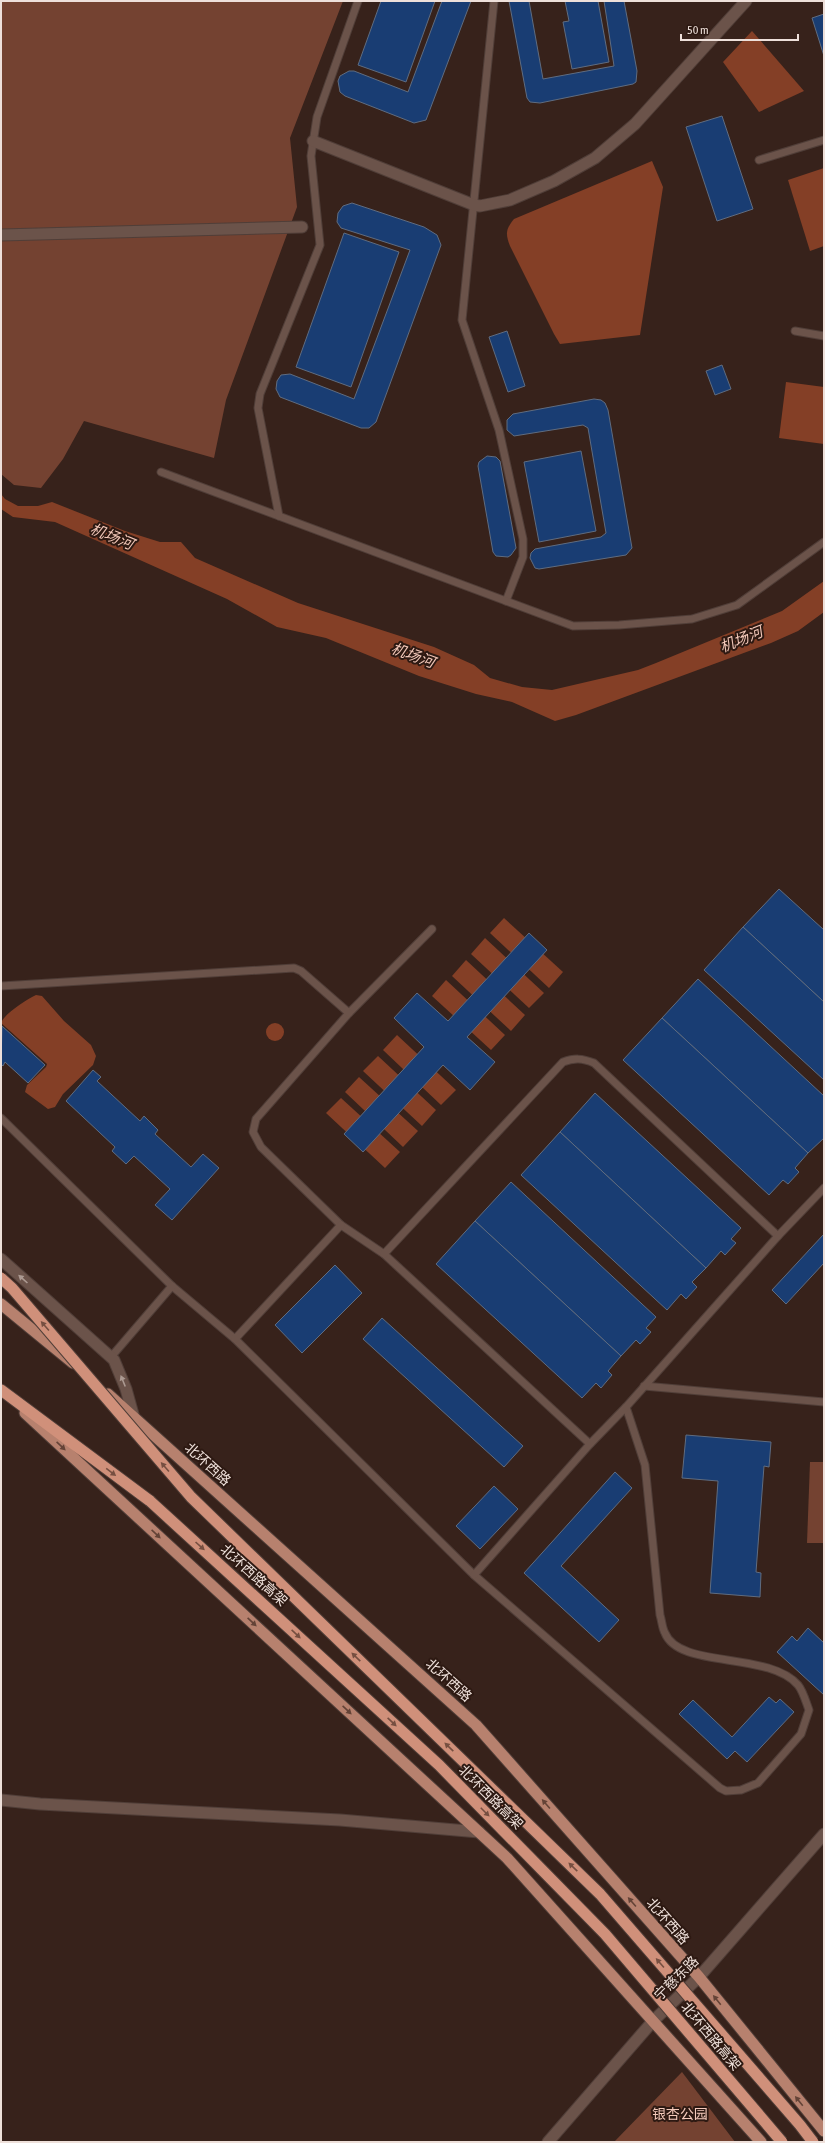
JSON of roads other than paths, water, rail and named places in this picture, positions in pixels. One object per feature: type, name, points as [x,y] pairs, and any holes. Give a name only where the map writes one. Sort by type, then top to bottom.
[{"type":"highway","name":"北环西路高架","points":[[1,1278],[12,1288],[191,1497],[600,1894],[800,2125],[813,2142]]},
{"type":"highway","name":"北环西路高架","points":[[1,1390],[150,1501],[439,1765],[605,1934],[782,2142]]},
{"type":"main road","name":"北环西路","points":[[1,1304],[80,1370],[476,1725],[699,1977],[824,2131]]},
{"type":"main road","points":[[1,1390],[507,1858],[761,2142]]},
{"type":"street","points":[[313,141],[474,205],[480,206],[510,200],[554,181],[594,158],[635,124],[746,1]]},
{"type":"street","points":[[1,235],[302,228]]},
{"type":"street","points":[[1,1259],[114,1360],[126,1389],[134,1418]]},
{"type":"street","points":[[1,1800],[40,1804],[340,1820],[479,1832]]},
{"type":"street","name":"宁慈东路","points":[[548,2142],[653,2021],[699,1977],[824,1834]]},
{"type":"lane","points":[[279,516],[258,408],[260,394],[320,245],[311,156],[316,117],[358,1]]},
{"type":"lane","points":[[494,1],[462,320],[499,430],[522,539],[523,557],[506,601]]},
{"type":"lane","points":[[759,160],[824,140]]},
{"type":"lane","points":[[794,331],[824,336]]},
{"type":"lane","points":[[161,472],[573,626],[619,625],[692,619],[737,605],[824,542]]},
{"type":"lane","points":[[432,929],[349,1013],[256,1120],[253,1132],[261,1147],[341,1225],[384,1254],[590,1444]]},
{"type":"lane","points":[[1,986],[294,968],[301,971],[349,1013]]},
{"type":"lane","points":[[384,1254],[563,1062],[572,1059],[584,1059],[594,1063],[778,1236]]},
{"type":"lane","points":[[1,1118],[172,1286],[235,1339],[474,1576],[720,1788],[726,1791],[740,1790],[758,1783],[801,1734],[809,1710],[796,1682],[768,1666],[690,1653],[676,1646],[665,1634],[660,1615],[646,1465],[626,1407]]},
{"type":"lane","points":[[474,1576],[590,1444],[626,1407],[778,1236],[824,1188]]},
{"type":"lane","points":[[235,1339],[341,1225]]},
{"type":"lane","points":[[111,1357],[172,1286]]},
{"type":"lane","points":[[644,1386],[824,1402]]},
{"type":"water","points":[[752,31],[804,91],[759,112],[723,62]]},
{"type":"water","points":[[652,161],[663,187],[640,335],[560,344],[510,246],[507,238],[509,226],[514,219]]},
{"type":"water","points":[[824,168],[824,246],[810,251],[788,180]]},
{"type":"water","points":[[786,382],[824,387],[824,444],[779,438]]},
{"type":"water","name":"机场河","points":[[1,494],[5,499],[18,506],[38,506],[52,502],[125,531],[160,542],[181,542],[195,558],[298,603],[434,647],[474,665],[490,678],[522,687],[552,690],[638,670],[782,611],[824,581],[824,612],[798,631],[771,643],[576,715],[555,721],[512,702],[476,694],[419,676],[326,638],[277,627],[227,599],[55,522],[13,517],[1,509]]},
{"type":"water","points":[[504,918],[563,972],[549,988],[490,933]]},
{"type":"water","points":[[485,938],[544,993],[529,1008],[471,954]]},
{"type":"water","points":[[466,960],[525,1015],[511,1031],[452,976]]},
{"type":"water","points":[[446,980],[505,1035],[491,1050],[432,996]]},
{"type":"water","points":[[36,995],[42,996],[64,1021],[91,1045],[96,1056],[93,1065],[63,1094],[55,1107],[48,1109],[25,1092],[27,1085],[46,1067],[47,1064],[1,1023],[11,1011]]},
{"type":"water","points":[[275,1023],[281,1026],[284,1032],[281,1038],[275,1041],[269,1038],[266,1032],[269,1026]]},
{"type":"water","points":[[397,1035],[456,1090],[441,1105],[383,1050]]},
{"type":"water","points":[[378,1056],[436,1110],[422,1126],[363,1071]]},
{"type":"water","points":[[359,1077],[418,1131],[403,1147],[345,1092]]},
{"type":"water","points":[[341,1098],[400,1152],[385,1168],[326,1113]]},
{"type":"park label","name":"银杏公园","points":[[680,2114]]}]
